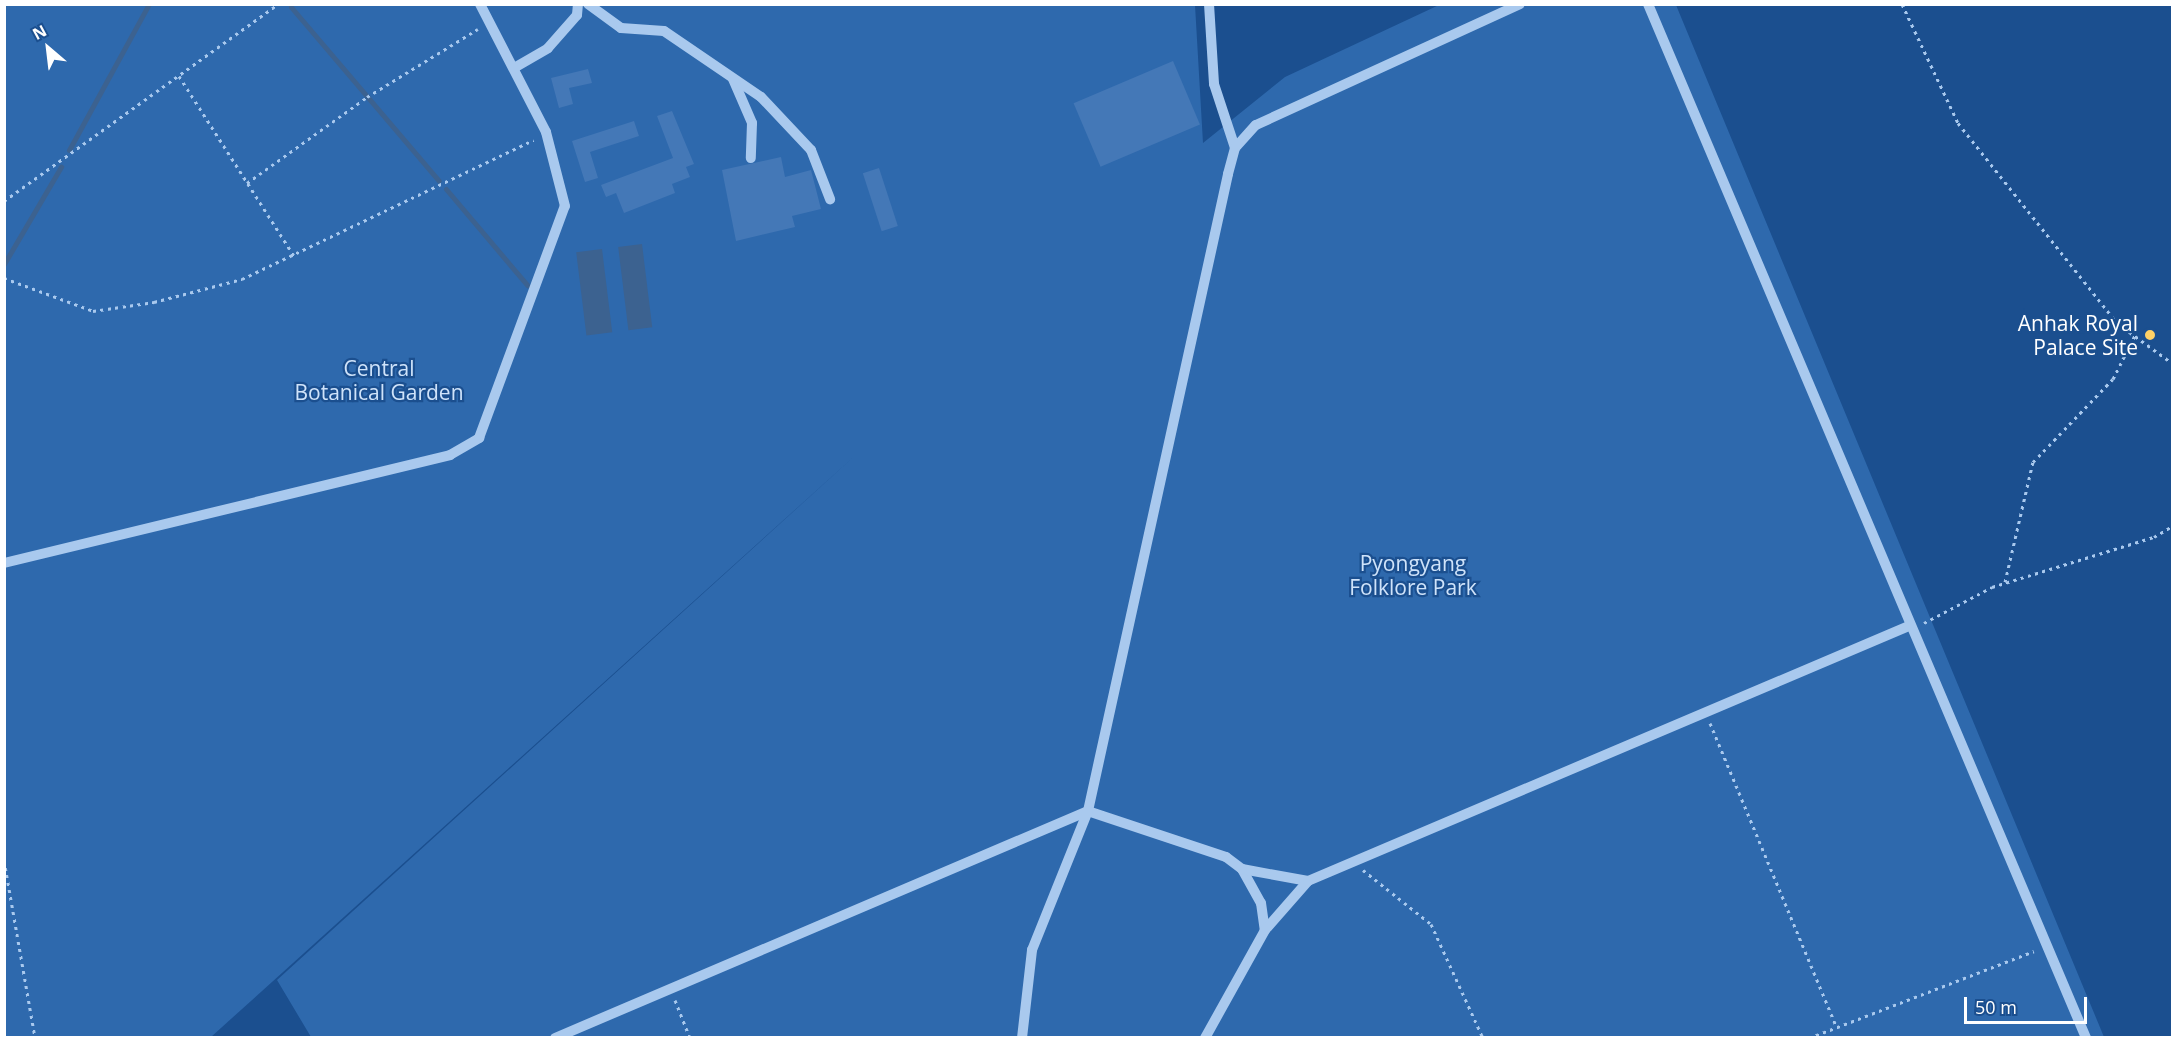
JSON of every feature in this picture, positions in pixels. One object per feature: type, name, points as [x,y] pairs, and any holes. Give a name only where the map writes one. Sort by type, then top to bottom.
[{"type":"street","points":[[514,68],[548,48],[577,15],[578,4]]},
{"type":"street","points":[[588,4],[621,28],[664,32],[761,97],[811,150],[830,200]]},
{"type":"street","points":[[1022,1038],[1032,950],[1088,811],[1234,148],[1214,84],[1209,4]]},
{"type":"street","points":[[1234,148],[1256,125],[1295,104],[1520,4]]},
{"type":"street","points":[[1648,4],[2086,1038]]},
{"type":"street","points":[[4,563],[450,455],[473,444],[562,224],[564,191],[546,132],[482,5]]},
{"type":"street","points":[[733,79],[752,123],[751,158]]},
{"type":"street","points":[[1205,1038],[1264,930],[1308,881],[1910,627]]},
{"type":"street","points":[[555,1038],[1088,811],[1226,857],[1242,868],[1308,881]]},
{"type":"street","points":[[1242,868],[1261,903],[1264,930]]},
{"type":"path","points":[[4,201],[278,4]]},
{"type":"path","points":[[1902,4],[1958,123],[2117,323],[2172,363]]},
{"type":"path","points":[[247,183],[367,96],[489,22]]},
{"type":"path","points":[[179,76],[295,256]]},
{"type":"path","points":[[4,278],[93,311],[114,309],[242,279],[295,256],[546,132]]},
{"type":"path","points":[[2005,582],[2033,462],[2113,379],[2135,335]]},
{"type":"path","points":[[1910,627],[2005,582],[2154,537],[2172,526]]},
{"type":"path","points":[[1706,714],[1836,1026]]},
{"type":"path","points":[[4,860],[35,1038]]},
{"type":"path","points":[[1353,862],[1431,924],[1483,1038]]},
{"type":"path","points":[[1809,1038],[2047,946]]},
{"type":"path","points":[[670,990],[690,1038]]},
{"type":"green space","points":[[5,4],[1195,5],[1203,143],[1285,77],[1439,5],[1676,5],[2104,1037],[311,1037],[277,980],[859,452],[211,1037],[5,1038]]},
{"type":"shaded area","points":[[642,244],[652,327],[628,330],[618,247]]},
{"type":"shaded area","points":[[602,249],[612,332],[586,336],[576,252]]},
{"type":"building","points":[[1173,61],[1200,125],[1101,167],[1074,103]]},
{"type":"building","points":[[588,69],[592,83],[569,88],[573,104],[559,108],[551,78]]},
{"type":"building","points":[[672,111],[694,164],[686,167],[690,177],[672,184],[675,193],[624,213],[616,193],[606,197],[601,185],[673,158],[657,116]]},
{"type":"building","points":[[634,121],[639,136],[590,152],[598,178],[585,182],[572,141]]},
{"type":"building","points":[[781,157],[785,177],[811,170],[821,209],[792,216],[795,227],[736,241],[722,170]]},
{"type":"building","points":[[879,168],[898,226],[882,231],[863,173]]},
{"type":"waterway","points":[[69,150],[149,4]]},
{"type":"waterway","points":[[291,7],[439,181]]},
{"type":"waterway","points":[[4,264],[61,167]]},
{"type":"waterway","points":[[446,189],[527,285]]},
{"type":"place","name":"Anhak Royal Palace Site","points":[[2150,335]]},
{"type":"park label","name":"Central Botanical Garden","points":[[379,380]]},
{"type":"park label","name":"Pyongyang Folklore Park","points":[[1413,575]]}]
